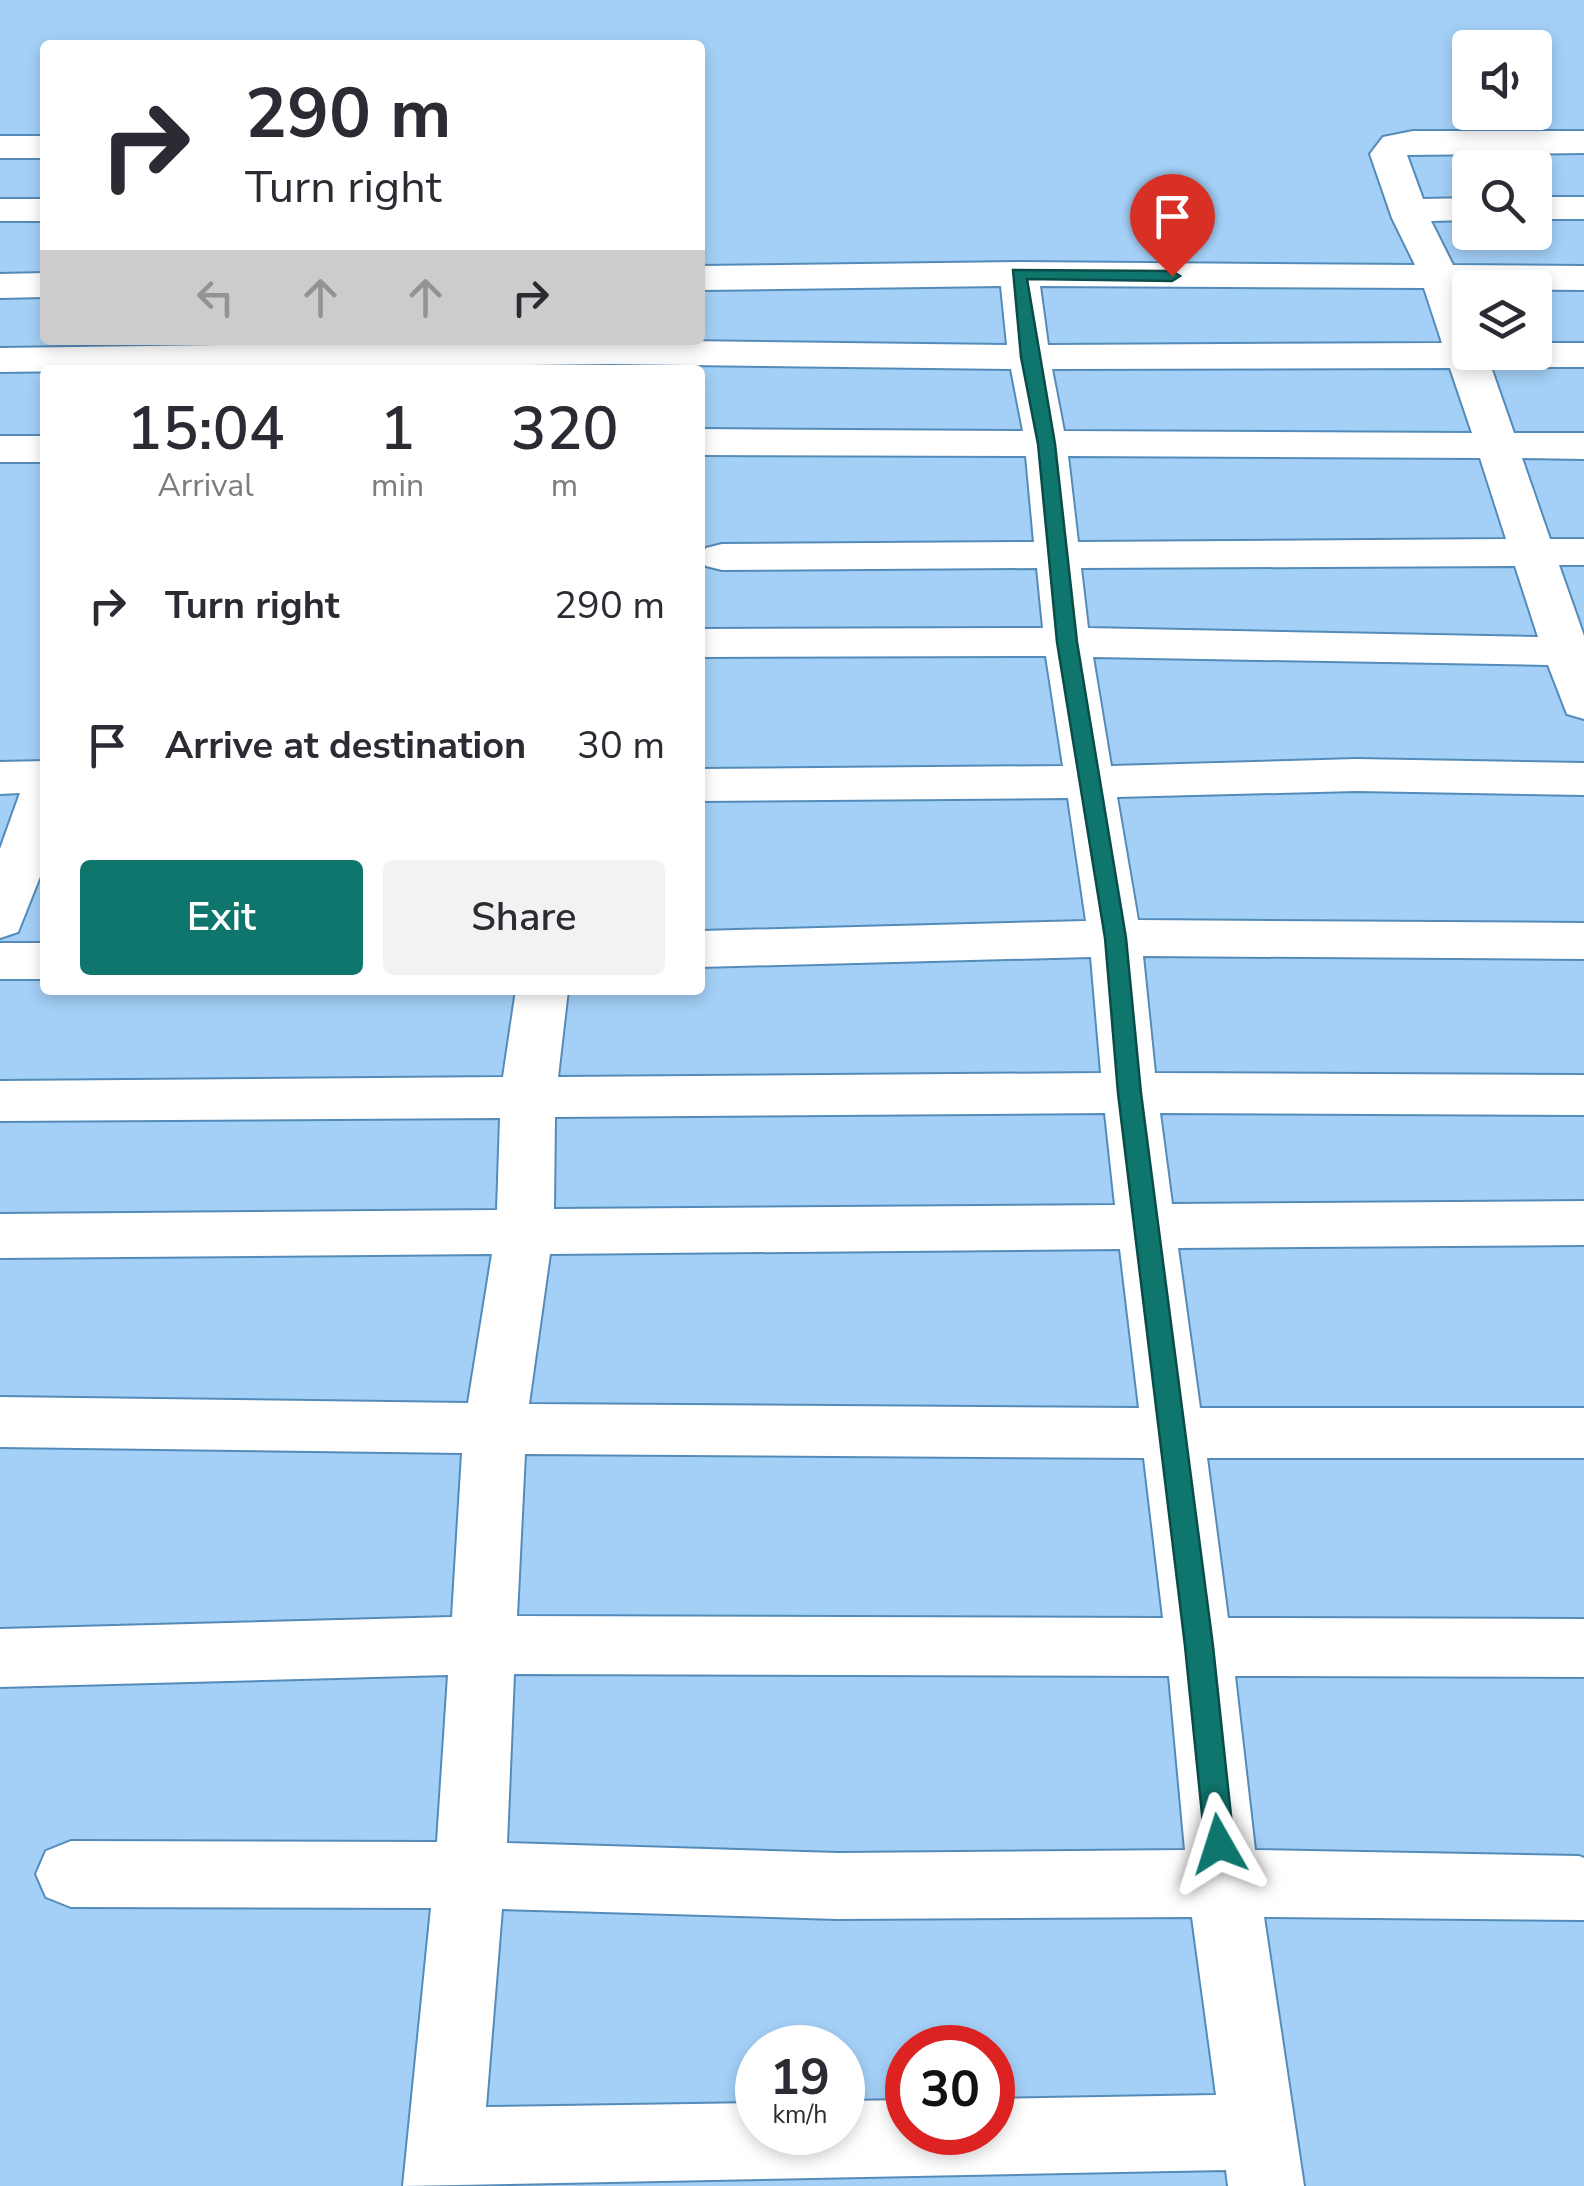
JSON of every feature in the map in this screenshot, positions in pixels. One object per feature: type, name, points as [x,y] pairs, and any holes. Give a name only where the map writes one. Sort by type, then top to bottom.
[{"type":"street","points":[[1452,315],[1388,154],[1396,145],[1584,142]]},
{"type":"street","points":[[0,147],[40,146]]},
{"type":"street","points":[[1552,208],[1584,208]]},
{"type":"street","points":[[1408,210],[1452,209]]},
{"type":"street","points":[[0,210],[40,210]]},
{"type":"street","points":[[541,995],[528,1099],[525,1229],[495,1426],[470,1875],[442,2166],[1262,2159],[1223,1883],[1199,1646],[1130,1093],[1115,938],[1067,642],[1046,444],[1029,357],[1019,274]]},
{"type":"street","points":[[705,278],[1019,274],[1440,280],[1584,278]]},
{"type":"street","points":[[0,286],[40,285]]},
{"type":"street","points":[[0,360],[610,354],[1452,355]]},
{"type":"street","points":[[1552,355],[1584,355]]},
{"type":"street","points":[[1471,370],[1534,553],[1576,652],[1584,704]]},
{"type":"street","points":[[705,442],[1584,446]]},
{"type":"street","points":[[0,449],[40,449]]},
{"type":"street","points":[[722,557],[1584,552]]},
{"type":"street","points":[[705,643],[1067,642],[1576,652]]},
{"type":"street","points":[[705,785],[1090,782],[1356,774],[1584,778]]},
{"type":"street","points":[[0,778],[40,777]]},
{"type":"street","points":[[0,920],[40,808]]},
{"type":"street","points":[[705,949],[1115,938],[1584,941]]},
{"type":"street","points":[[0,961],[40,961]]},
{"type":"street","points":[[0,1101],[1130,1093],[1584,1095]]},
{"type":"street","points":[[0,1236],[1584,1222]]},
{"type":"street","points":[[0,1422],[838,1433],[1584,1433]]},
{"type":"street","points":[[0,1658],[482,1645],[1584,1648]]},
{"type":"street","points":[[71,1874],[470,1875],[838,1886],[1223,1883],[1579,1889]]},
{"type":"route","points":[[1172,276],[1019,274],[1029,357],[1046,444],[1067,642],[1115,938],[1219,1844]]}]
